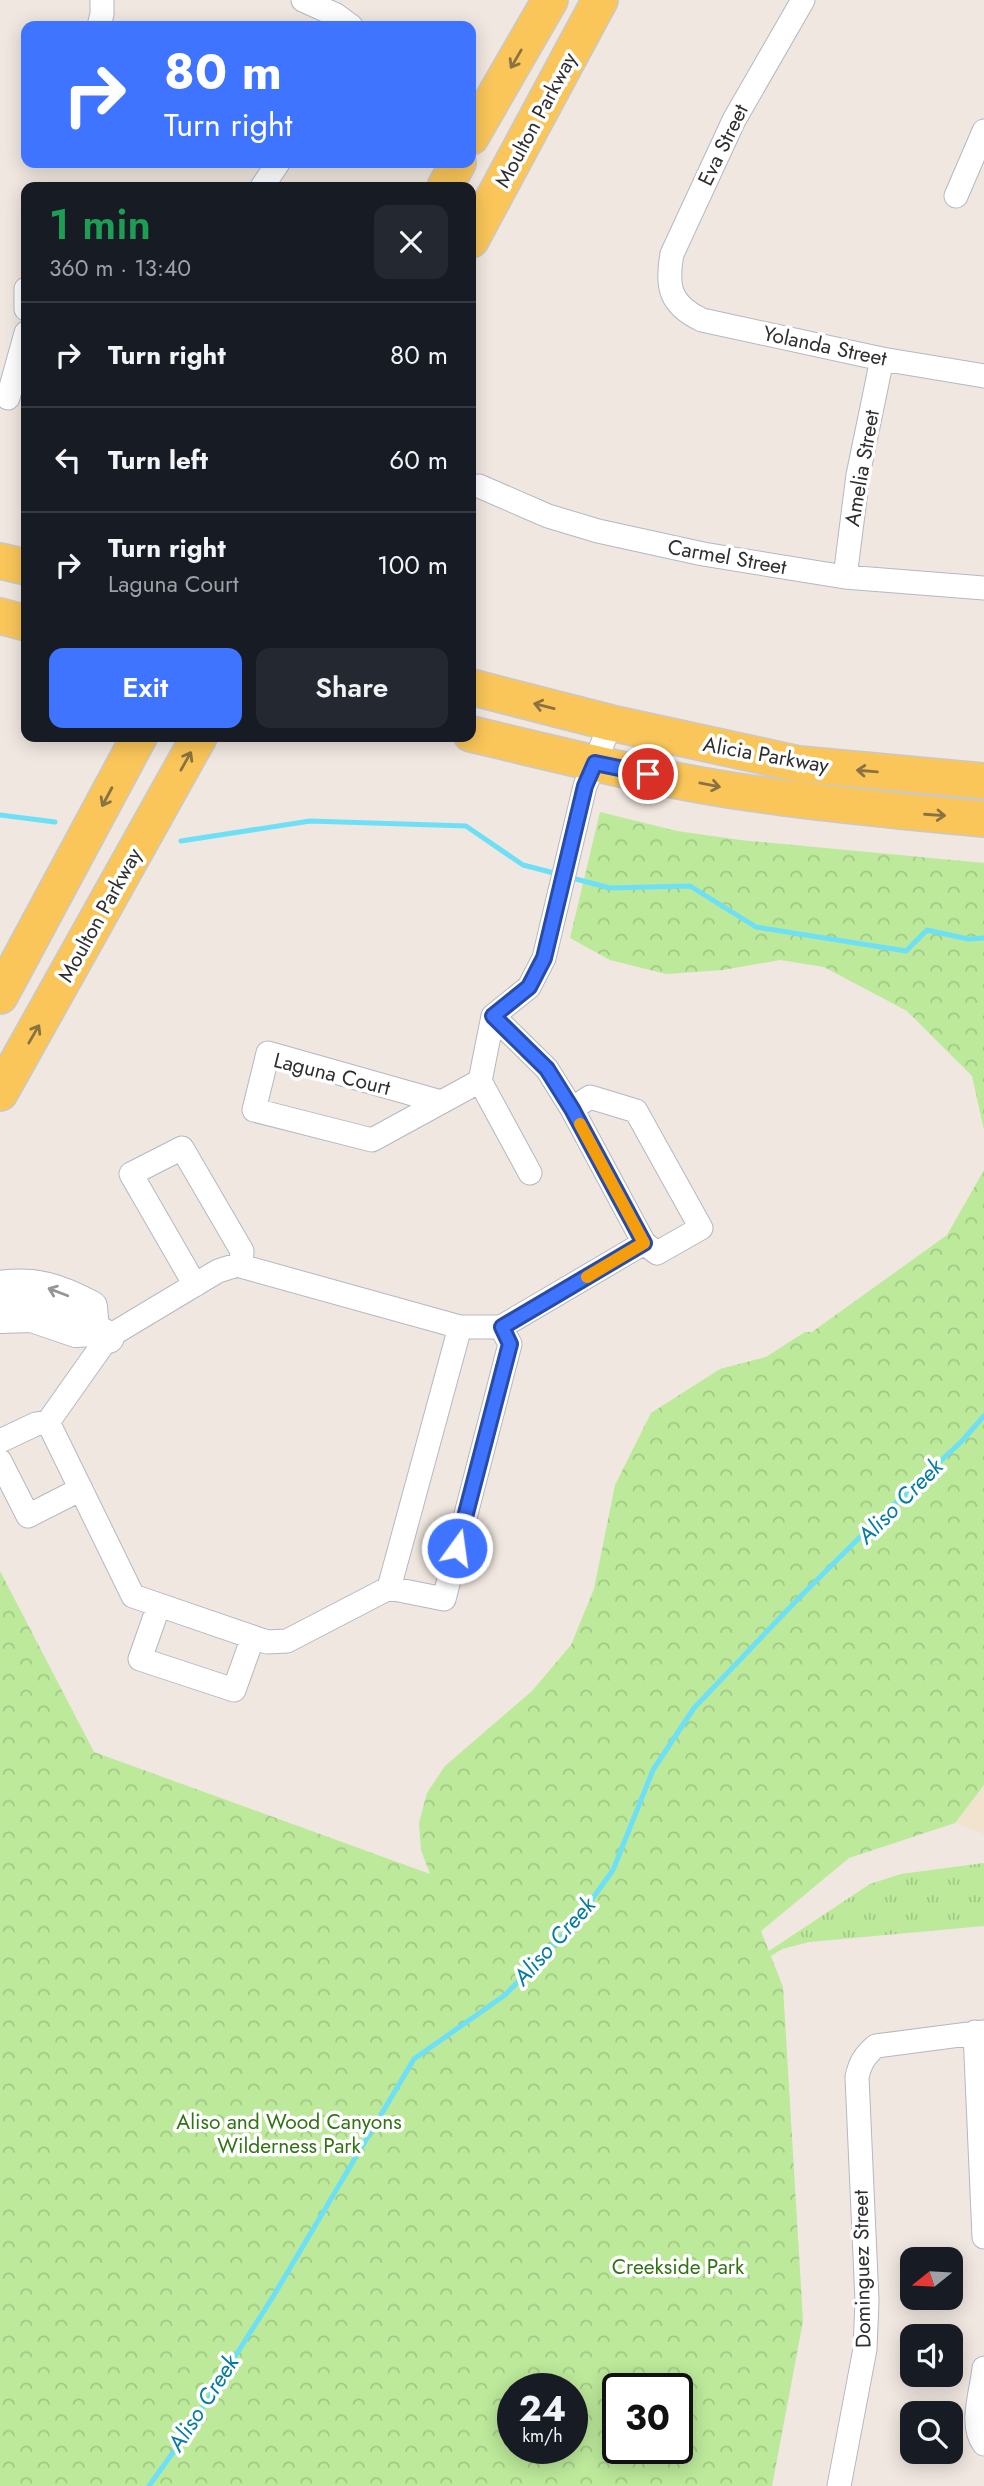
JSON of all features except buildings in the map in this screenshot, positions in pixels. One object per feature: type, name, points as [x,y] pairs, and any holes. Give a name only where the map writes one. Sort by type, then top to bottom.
[{"type":"main road","points":[[476,128],[550,0]]},
{"type":"main road","name":"Moulton Parkway","points":[[476,231],[594,8]]},
{"type":"main road","points":[[0,561],[21,566]]},
{"type":"main road","points":[[0,616],[21,622]]},
{"type":"main road","name":"Alicia Parkway","points":[[476,688],[611,723],[799,764],[984,781]]},
{"type":"main road","name":"Alicia Parkway","points":[[476,735],[595,763],[754,794],[984,819]]},
{"type":"main road","points":[[0,996],[136,742]]},
{"type":"main road","name":"Moulton Parkway","points":[[0,1093],[196,742]]},
{"type":"street","points":[[100,21],[102,0]]},
{"type":"street","points":[[303,0],[344,21]]},
{"type":"street","points":[[557,0],[594,8]]},
{"type":"street","name":"Eva Street","points":[[674,298],[668,275],[672,254],[734,120],[803,0]]},
{"type":"street","points":[[956,196],[984,131]]},
{"type":"street","name":"Yolanda Street","points":[[674,298],[685,312],[702,320],[882,359],[984,376]]},
{"type":"street","points":[[11,399],[21,355]]},
{"type":"street","name":"Amelia Street","points":[[845,577],[858,475],[882,359]]},
{"type":"street","name":"Carmel Street","points":[[479,486],[548,516],[598,531],[703,554],[845,577],[984,588]]},
{"type":"street","points":[[530,1173],[481,1081],[493,1016],[529,987],[545,953],[585,786],[611,723]]},
{"type":"street","points":[[493,1016],[547,1069],[572,1109],[644,1243],[657,1253],[702,1228],[636,1111],[590,1097],[572,1109]]},
{"type":"street","name":"Laguna Court","points":[[441,1102],[268,1053],[254,1110],[372,1140],[481,1081]]},
{"type":"street","points":[[195,1285],[131,1174],[182,1148],[242,1251],[241,1266]]},
{"type":"street","points":[[0,1441],[36,1424],[48,1422],[101,1334],[218,1271],[237,1265],[460,1326],[502,1327],[644,1243]]},
{"type":"street","points":[[0,1287],[49,1287],[70,1296],[90,1307],[101,1334]]},
{"type":"street","points":[[0,1317],[32,1316],[76,1331],[101,1334]]},
{"type":"street","points":[[389,1588],[460,1326]]},
{"type":"street","points":[[48,1422],[134,1596],[267,1642],[287,1641],[389,1588],[444,1599],[510,1344],[502,1327]]},
{"type":"street","points":[[0,1461],[28,1516],[81,1489]]},
{"type":"street","points":[[159,1605],[140,1659],[234,1690],[253,1637]]},
{"type":"street","points":[[979,2032],[984,2237]]},
{"type":"street","name":"Dominguez Street","points":[[839,2486],[865,2349],[867,2301],[857,2077],[860,2063],[876,2046],[979,2032]]},
{"type":"street","points":[[980,2434],[984,2368]]},
{"type":"shaded area","points":[[984,1785],[984,1834],[955,1823]]},
{"type":"green space","points":[[600,812],[677,831],[740,840],[984,863],[984,1130],[972,1076],[907,1011],[824,967],[780,960],[723,970],[666,974],[610,960],[570,938]]},
{"type":"green space","name":"Aliso and Wood Canyons Wilderness Park","points":[[984,1170],[984,1785],[955,1823],[849,1858],[761,1931],[783,1987],[803,2321],[772,2486],[0,2486],[0,1571],[94,1752],[430,1874],[421,1850],[419,1823],[427,1793],[445,1766],[532,1691],[571,1645],[594,1589],[615,1485],[651,1413],[720,1369],[766,1357],[805,1332],[812,1332],[947,1235]]},
{"type":"green space","points":[[984,1863],[984,1926],[809,1942],[782,1949],[765,1960],[693,2376],[691,2373],[752,1962],[870,1884],[901,1874]]},
{"type":"waterway","points":[[0,815],[55,822]]},
{"type":"waterway","points":[[181,841],[310,821],[466,826],[523,865],[558,874]]},
{"type":"waterway","points":[[568,877],[610,888],[690,886],[756,927],[906,951],[927,930],[968,939],[984,938]]},
{"type":"waterway","name":"Aliso Creek","points":[[149,2486],[184,2437],[274,2295],[414,2059],[505,1995],[575,1923],[613,1870],[653,1770],[694,1708],[796,1601],[962,1441],[984,1416]]},
{"type":"slow traffic","points":[[580,1124],[644,1243],[587,1277]]},
{"type":"route","points":[[457,1548],[510,1344],[502,1327],[644,1243],[572,1109],[547,1069],[493,1016],[529,987],[544,958],[585,786],[595,763],[648,774]]},
{"type":"park label","name":"Creekside Park","points":[[678,2267]]}]
